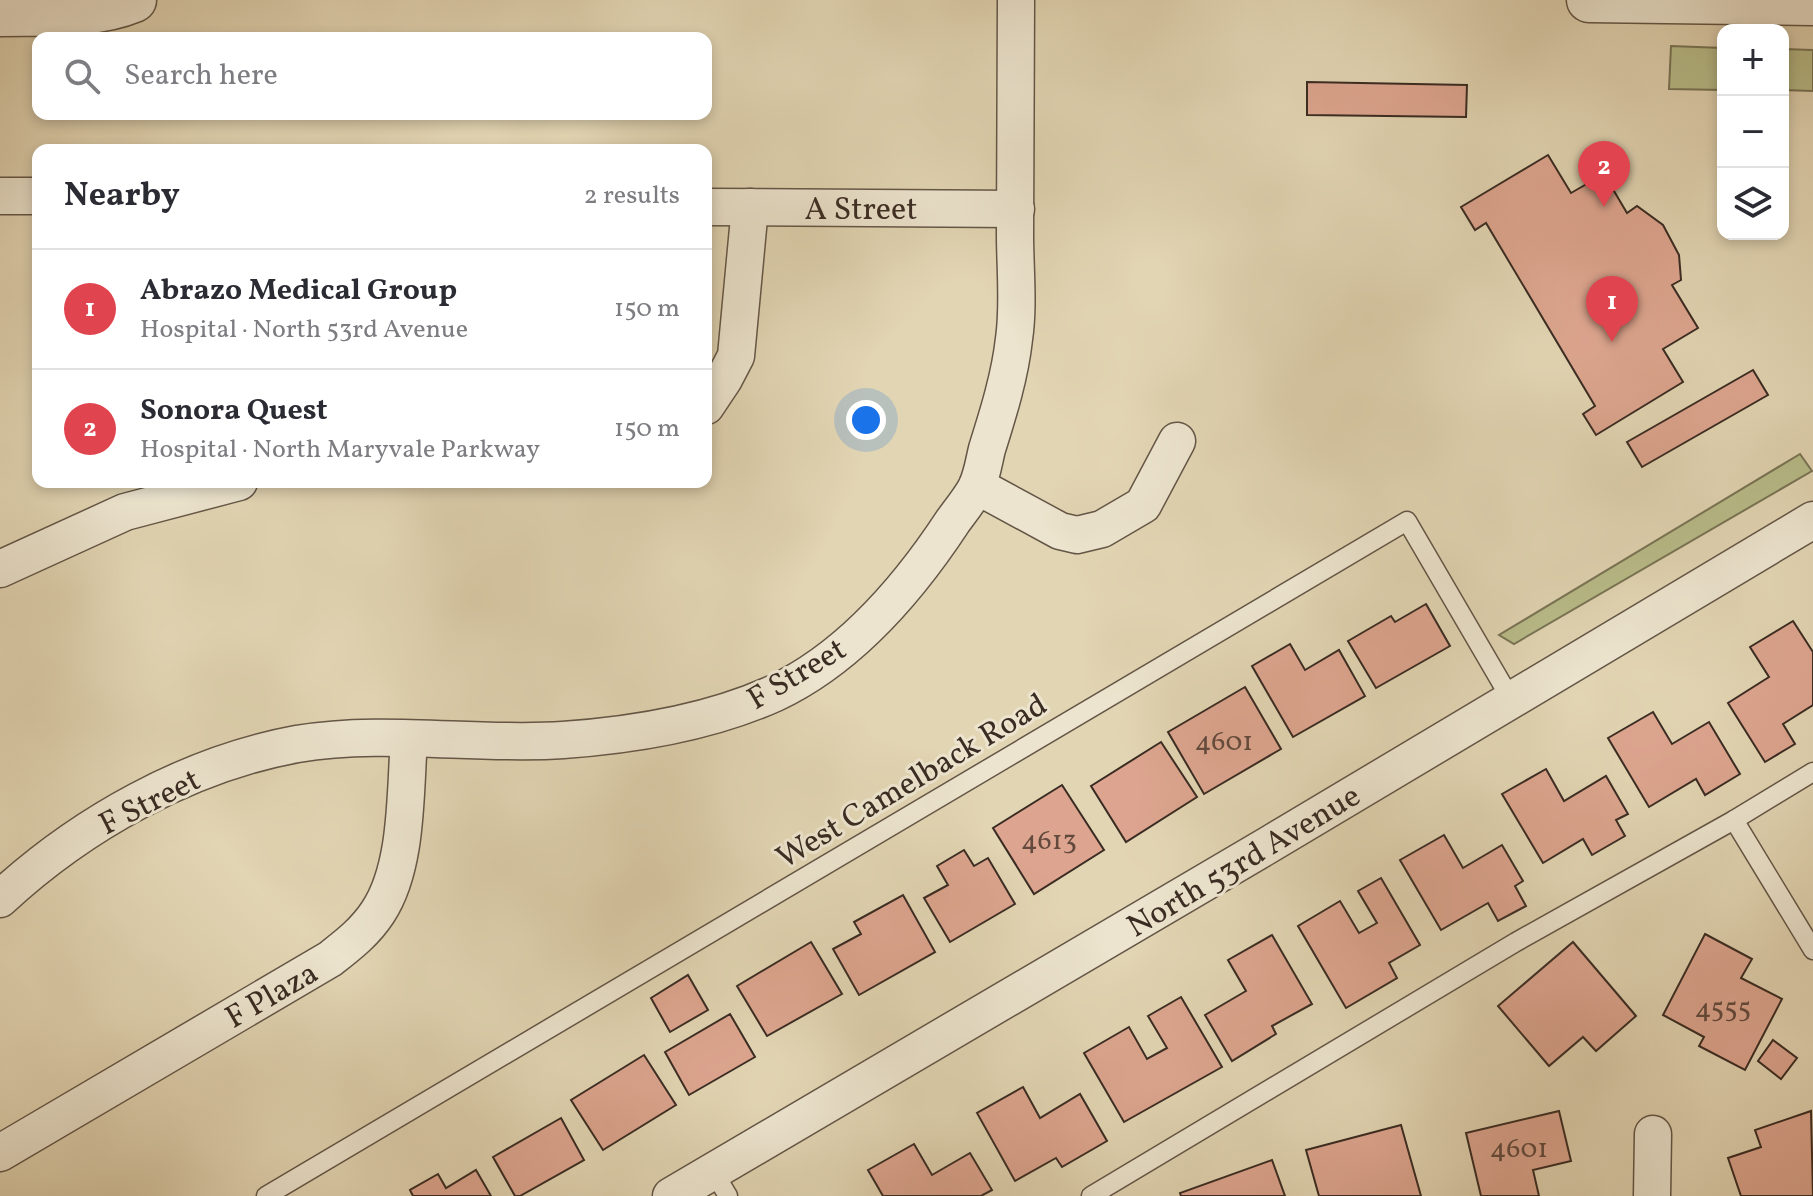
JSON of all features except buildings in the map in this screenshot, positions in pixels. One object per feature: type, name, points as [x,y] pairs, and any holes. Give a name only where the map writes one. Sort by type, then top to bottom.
[{"type":"street","points":[[0,14],[89,10],[117,7],[134,0]]},
{"type":"street","name":"F Street","points":[[0,899],[54,854],[110,818],[158,791],[220,765],[296,745],[365,737],[495,743],[565,740],[653,730],[724,713],[778,691],[859,635],[895,598],[934,550],[977,486],[999,410],[1015,339],[1016,0]]},
{"type":"street","points":[[1589,0],[1813,3]]},
{"type":"street","points":[[0,196],[32,196]]},
{"type":"street","name":"A Street","points":[[712,207],[1016,209]]},
{"type":"street","points":[[712,396],[736,356],[750,207]]},
{"type":"street","points":[[977,486],[1060,531],[1077,535],[1102,529],[1143,505],[1177,441]]},
{"type":"street","points":[[0,569],[125,512],[216,488]]},
{"type":"street","name":"North 53rd Avenue","points":[[671,1196],[720,1183],[1813,520]]},
{"type":"street","name":"F Plaza","points":[[0,1153],[330,959],[357,938],[378,912],[394,882],[402,836],[409,739]]},
{"type":"street","points":[[1652,1196],[1653,1134]]},
{"type":"lane","name":"West Camelback Road","points":[[266,1196],[1407,521],[1512,701]]},
{"type":"lane","points":[[1091,1196],[1516,942],[1734,820],[1813,772]]},
{"type":"lane","points":[[1734,820],[1813,950]]},
{"type":"green space","points":[[1671,46],[1717,48],[1717,90],[1669,89]]},
{"type":"green space","points":[[1789,49],[1813,50],[1813,91],[1789,90]]},
{"type":"green space","points":[[1800,454],[1812,471],[1514,644],[1499,635]]},
{"type":"place","name":"Sonora Quest","points":[[1604,207]]},
{"type":"place","name":"Abrazo Medical Group","points":[[1612,342]]}]
